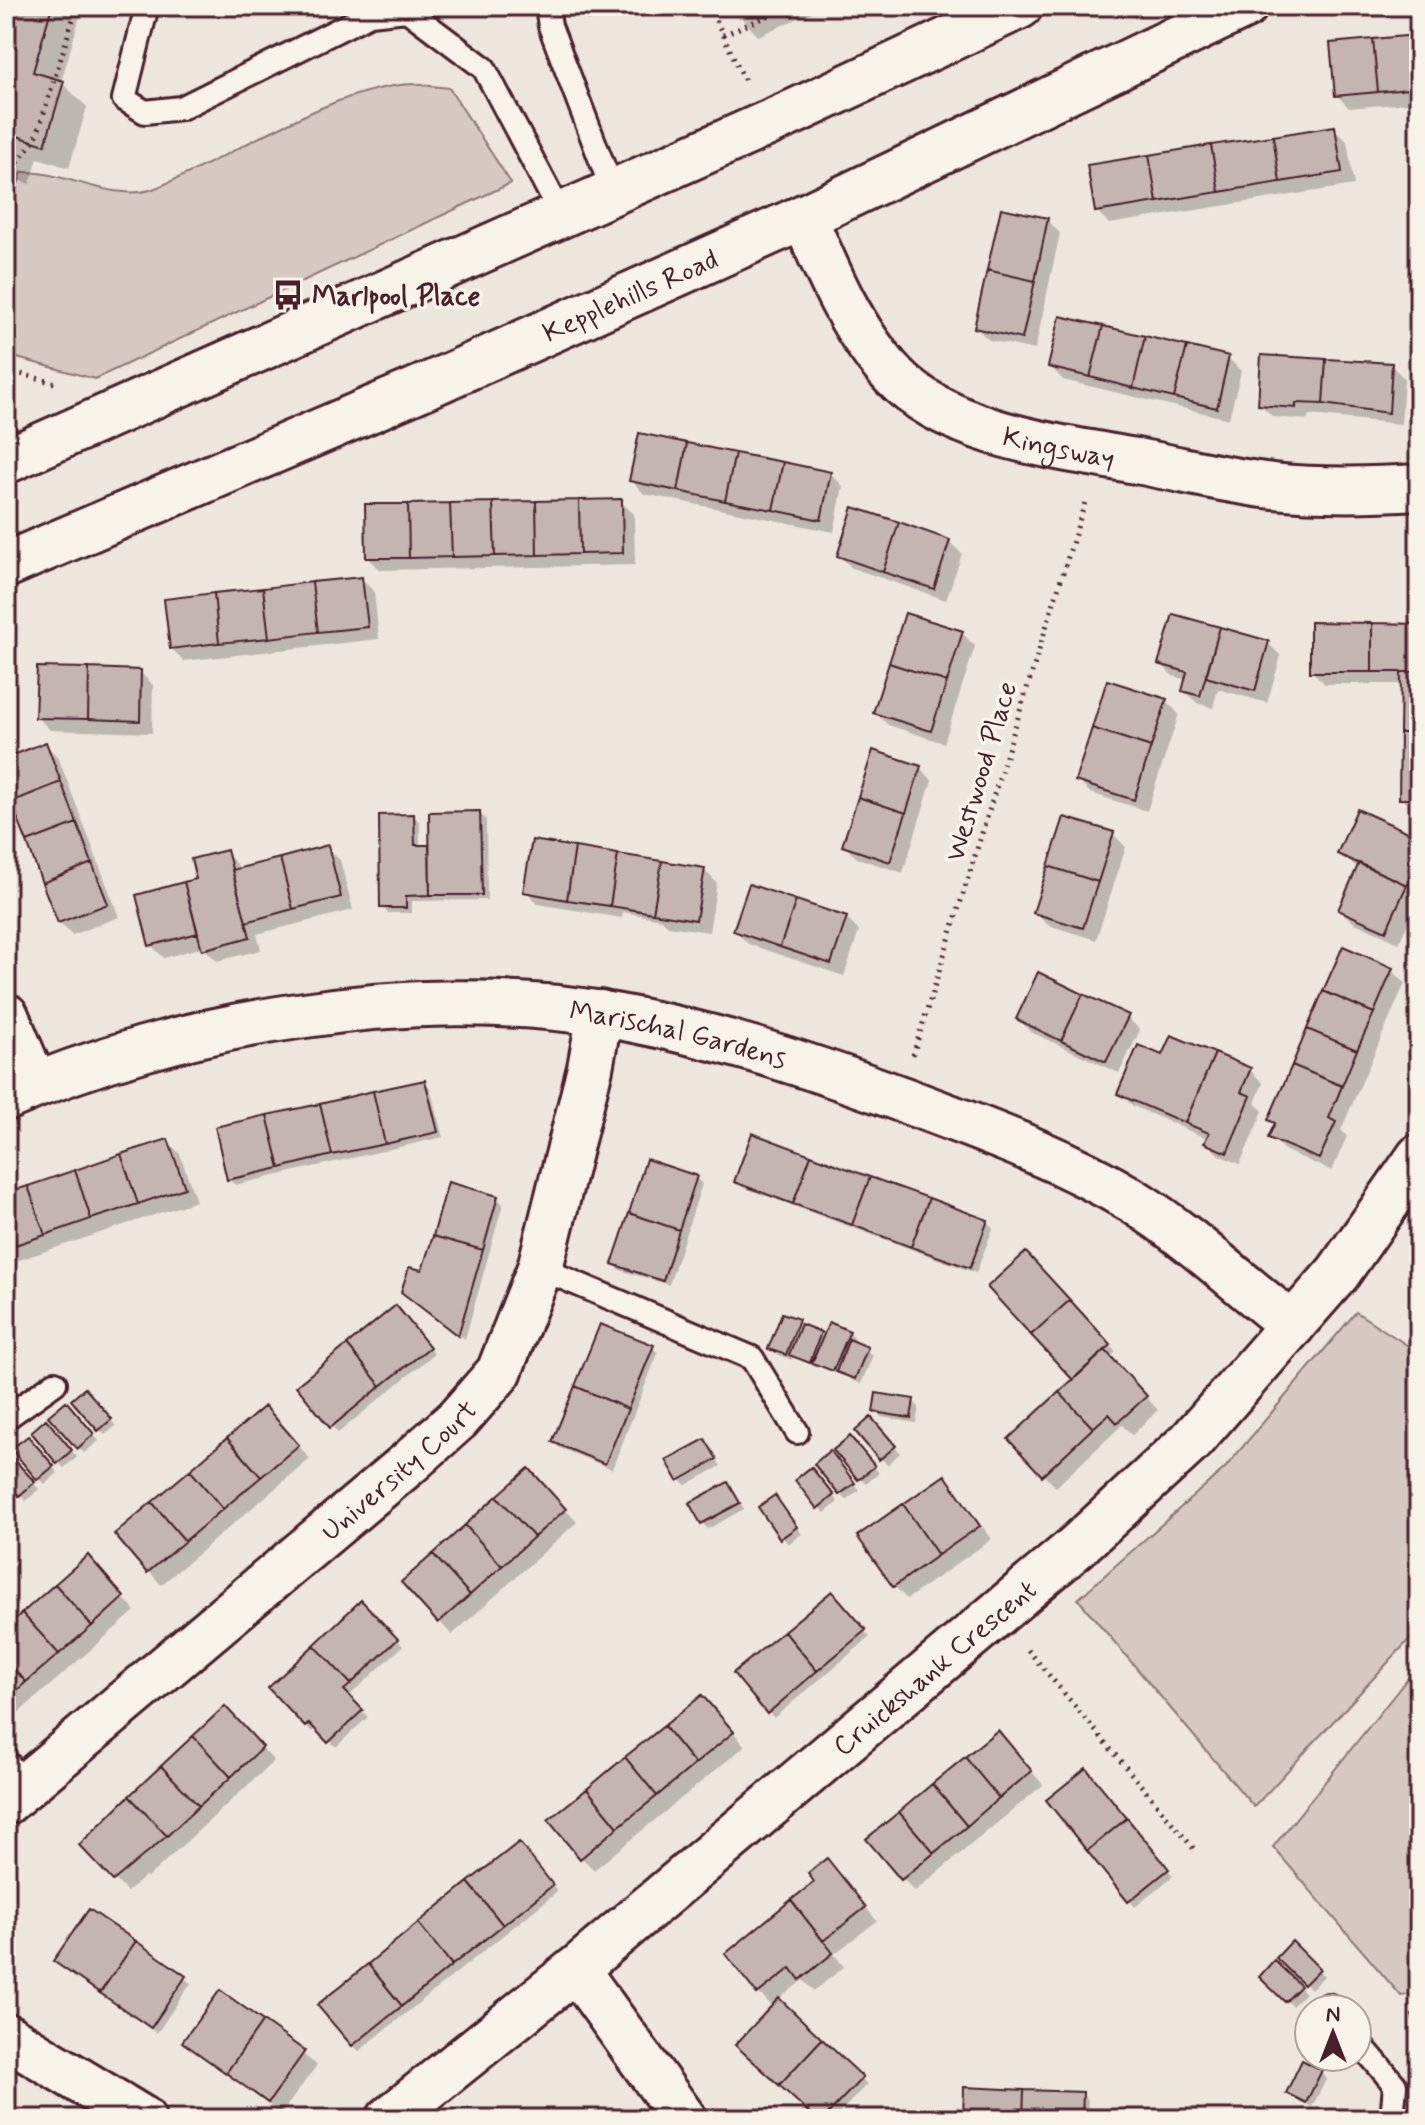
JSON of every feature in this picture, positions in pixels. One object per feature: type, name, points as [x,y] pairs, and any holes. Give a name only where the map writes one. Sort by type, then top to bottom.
[{"type":"street","points":[[6,461],[765,125],[1020,6]]},
{"type":"street","name":"Kepplehills Road","points":[[6,565],[446,377],[804,217],[1245,6]]},
{"type":"street","name":"Kingsway","points":[[804,217],[850,315],[894,377],[929,403],[971,422],[1019,438],[1099,456],[1273,486],[1371,490],[1419,487]]},
{"type":"street","name":"Marischal Gardens","points":[[21,1091],[185,1038],[323,1010],[491,1004],[600,1013],[789,1058],[1024,1145],[1090,1177],[1182,1235],[1293,1325]]},
{"type":"street","name":"University Court","points":[[13,1783],[458,1419],[499,1372],[540,1268],[590,1068],[600,1013]]},
{"type":"street","points":[[6,1016],[21,1091]]},
{"type":"street","name":"Cruickshank Crescent","points":[[389,2119],[576,1969],[1075,1548],[1190,1442],[1363,1240],[1419,1157]]},
{"type":"street","points":[[576,1969],[684,2119]]},
{"type":"street","points":[[6,2036],[143,2119]]},
{"type":"lane","points":[[147,6],[124,99],[145,112],[181,108],[370,14],[407,10],[484,68],[561,214]]},
{"type":"lane","points":[[547,6],[550,26],[613,192]]},
{"type":"lane","points":[[540,1268],[752,1358],[797,1432]]},
{"type":"lane","points":[[6,1418],[55,1383]]},
{"type":"lane","points":[[1373,2059],[1395,2085],[1392,2119]]},
{"type":"path","points":[[6,192],[15,167],[37,135],[77,6]]},
{"type":"path","points":[[709,6],[765,125]]},
{"type":"path","points":[[723,35],[792,6]]},
{"type":"path","name":"Westwood Place","points":[[899,1099],[1099,456]]},
{"type":"path","points":[[997,1613],[1194,1849]]},
{"type":"shaded area","points":[[412,84],[449,88],[511,183],[95,379],[6,355],[6,220],[22,172],[122,192],[153,189],[314,111],[380,88]]},
{"type":"shaded area","points":[[1356,1312],[1419,1353],[1419,1629],[1254,1807],[1078,1599],[1225,1468]]},
{"type":"shaded area","points":[[1419,1664],[1419,1993],[1401,1996],[1273,1847]]},
{"type":"building","points":[[6,6],[52,6],[33,72],[64,81],[45,145],[14,135],[6,161]]},
{"type":"building","points":[[729,6],[748,6],[732,13]]},
{"type":"building","points":[[1416,35],[1419,88],[1378,92],[1373,39]]},
{"type":"building","points":[[1373,39],[1378,92],[1335,96],[1330,43]]},
{"type":"building","points":[[1335,126],[1342,172],[1280,182],[1273,136]]},
{"type":"building","points":[[1273,136],[1280,182],[1219,192],[1211,145]]},
{"type":"building","points":[[1211,145],[1219,192],[1157,202],[1149,155]]},
{"type":"building","points":[[1149,155],[1157,202],[1095,212],[1087,165]]},
{"type":"building","points":[[1001,208],[1048,218],[1035,281],[987,270]]},
{"type":"building","points":[[987,270],[1035,281],[1022,339],[974,328]]},
{"type":"building","points":[[1060,316],[1103,326],[1090,377],[1048,367]]},
{"type":"building","points":[[1103,326],[1145,336],[1133,388],[1090,377]]},
{"type":"building","points":[[1145,336],[1187,346],[1174,398],[1133,388]]},
{"type":"building","points":[[1187,346],[1229,356],[1217,408],[1174,398]]},
{"type":"building","points":[[1261,355],[1326,359],[1323,404],[1296,403],[1296,408],[1258,405]]},
{"type":"building","points":[[1326,359],[1392,363],[1389,413],[1323,404]]},
{"type":"building","points":[[639,433],[687,443],[678,491],[629,481]]},
{"type":"building","points":[[687,443],[735,453],[725,501],[678,491]]},
{"type":"building","points":[[735,453],[783,462],[773,510],[725,501]]},
{"type":"building","points":[[783,462],[831,472],[821,520],[773,510]]},
{"type":"building","points":[[622,499],[623,553],[580,554],[579,500]]},
{"type":"building","points":[[579,500],[580,554],[537,555],[536,501]]},
{"type":"building","points":[[536,501],[537,555],[495,556],[493,502]]},
{"type":"building","points":[[493,502],[495,556],[452,557],[450,503]]},
{"type":"building","points":[[450,503],[452,557],[409,558],[408,504]]},
{"type":"building","points":[[365,504],[408,504],[409,558],[366,558]]},
{"type":"building","points":[[853,507],[899,522],[883,572],[837,556]]},
{"type":"building","points":[[899,522],[950,540],[934,589],[883,572]]},
{"type":"building","points":[[362,577],[368,627],[318,632],[312,582]]},
{"type":"building","points":[[312,582],[318,632],[269,638],[263,588]]},
{"type":"building","points":[[263,588],[269,638],[219,643],[214,593]]},
{"type":"building","points":[[214,593],[219,643],[170,649],[164,599]]},
{"type":"building","points":[[905,613],[963,631],[947,682],[889,663]]},
{"type":"building","points":[[1173,614],[1220,627],[1200,696],[1182,691],[1187,672],[1158,664]]},
{"type":"building","points":[[1310,622],[1372,623],[1372,672],[1310,672]]},
{"type":"building","points":[[1372,623],[1419,624],[1419,672],[1372,672]]},
{"type":"building","points":[[1220,627],[1269,641],[1255,691],[1206,677]]},
{"type":"building","points":[[889,663],[947,682],[931,731],[873,713]]},
{"type":"building","points":[[37,667],[89,668],[88,719],[35,718]]},
{"type":"building","points":[[89,668],[141,670],[140,721],[88,719]]},
{"type":"building","points":[[1401,672],[1419,672],[1419,733],[1400,733]]},
{"type":"building","points":[[1107,680],[1167,699],[1151,747],[1092,728]]},
{"type":"building","points":[[1092,728],[1151,747],[1134,800],[1075,781]]},
{"type":"building","points":[[1400,733],[1419,733],[1419,799],[1399,799]]},
{"type":"building","points":[[46,742],[61,782],[11,802],[6,789],[6,758]]},
{"type":"building","points":[[873,750],[921,766],[906,813],[858,797]]},
{"type":"building","points":[[61,782],[77,823],[27,842],[11,802]]},
{"type":"building","points":[[858,797],[906,813],[890,862],[842,846]]},
{"type":"building","points":[[1357,809],[1419,837],[1419,857],[1407,885],[1337,854]]},
{"type":"building","points":[[480,811],[482,895],[430,895],[429,812]]},
{"type":"building","points":[[414,814],[415,845],[429,845],[430,895],[406,896],[406,908],[380,908],[379,815]]},
{"type":"building","points":[[1064,817],[1114,832],[1098,882],[1048,866]]},
{"type":"building","points":[[77,823],[92,863],[42,883],[27,842]]},
{"type":"building","points":[[532,840],[575,847],[567,900],[523,892]]},
{"type":"building","points":[[328,845],[341,897],[293,909],[280,858]]},
{"type":"building","points":[[575,847],[618,854],[610,906],[567,900]]},
{"type":"building","points":[[227,850],[250,937],[202,950],[184,882],[196,879],[191,859]]},
{"type":"building","points":[[618,854],[662,861],[653,913],[610,906]]},
{"type":"building","points":[[280,858],[293,909],[246,922],[232,870]]},
{"type":"building","points":[[662,861],[705,868],[696,920],[653,913]]},
{"type":"building","points":[[92,863],[108,904],[58,923],[42,883]]},
{"type":"building","points":[[1359,863],[1407,885],[1386,931],[1338,910]]},
{"type":"building","points":[[1048,866],[1098,882],[1083,928],[1033,913]]},
{"type":"building","points":[[184,882],[198,933],[149,946],[136,895]]},
{"type":"building","points":[[749,884],[796,900],[780,947],[733,931]]},
{"type":"building","points":[[796,900],[847,917],[831,964],[780,947]]},
{"type":"building","points":[[1343,946],[1393,968],[1374,1013],[1323,991]]},
{"type":"building","points":[[1038,972],[1083,994],[1061,1041],[1016,1019]]},
{"type":"building","points":[[1323,991],[1374,1013],[1357,1050],[1307,1029]]},
{"type":"building","points":[[1083,994],[1129,1015],[1106,1062],[1061,1041]]},
{"type":"building","points":[[1307,1029],[1357,1050],[1342,1086],[1292,1065]]},
{"type":"building","points":[[1171,1035],[1215,1053],[1185,1123],[1117,1094],[1138,1045],[1162,1055]]},
{"type":"building","points":[[1215,1053],[1251,1068],[1241,1092],[1251,1096],[1227,1153],[1204,1143],[1209,1133],[1185,1123]]},
{"type":"building","points":[[1292,1065],[1342,1086],[1329,1118],[1336,1122],[1319,1159],[1268,1138],[1275,1123],[1268,1120]]},
{"type":"building","points":[[425,1080],[438,1132],[385,1144],[373,1091]]},
{"type":"building","points":[[373,1091],[385,1144],[332,1155],[320,1104]]},
{"type":"building","points":[[320,1104],[332,1155],[280,1168],[267,1115]]},
{"type":"building","points":[[267,1115],[280,1168],[227,1180],[215,1127]]},
{"type":"building","points":[[752,1133],[811,1155],[793,1204],[734,1182]]},
{"type":"building","points":[[168,1139],[185,1188],[138,1204],[121,1154]]},
{"type":"building","points":[[121,1154],[138,1204],[91,1219],[75,1170]]},
{"type":"building","points":[[811,1155],[870,1177],[852,1225],[793,1204]]},
{"type":"building","points":[[646,1159],[697,1176],[679,1230],[629,1213]]},
{"type":"building","points":[[75,1170],[91,1219],[45,1235],[28,1186]]},
{"type":"building","points":[[870,1177],[929,1198],[911,1247],[852,1225]]},
{"type":"building","points":[[448,1182],[498,1196],[483,1250],[433,1236]]},
{"type":"building","points":[[28,1186],[45,1235],[6,1248],[6,1193]]},
{"type":"building","points":[[929,1198],[988,1220],[970,1268],[911,1247]]},
{"type":"building","points":[[629,1213],[679,1230],[663,1281],[612,1264]]},
{"type":"building","points":[[433,1236],[483,1250],[458,1336],[401,1292],[409,1267],[422,1270]]},
{"type":"building","points":[[1026,1252],[1070,1300],[1031,1335],[987,1287]]},
{"type":"building","points":[[1070,1300],[1111,1345],[1073,1380],[1031,1335]]},
{"type":"building","points":[[396,1305],[430,1347],[381,1386],[347,1345]]},
{"type":"building","points":[[782,1313],[799,1319],[786,1355],[768,1349]]},
{"type":"building","points":[[829,1322],[850,1331],[833,1371],[812,1363]]},
{"type":"building","points":[[600,1324],[654,1345],[628,1409],[575,1386]]},
{"type":"building","points":[[801,1324],[821,1332],[810,1363],[789,1355]]},
{"type":"building","points":[[849,1339],[868,1347],[855,1379],[836,1372]]},
{"type":"building","points":[[347,1345],[381,1386],[330,1428],[296,1386]]},
{"type":"building","points":[[1105,1350],[1147,1396],[1117,1423],[1109,1414],[1093,1428],[1059,1392]]},
{"type":"building","points":[[575,1386],[628,1409],[605,1464],[552,1442]]},
{"type":"building","points":[[85,1388],[112,1419],[98,1431],[71,1400]]},
{"type":"building","points":[[1059,1392],[1093,1428],[1042,1476],[1008,1439]]},
{"type":"building","points":[[876,1393],[914,1399],[911,1418],[873,1412]]},
{"type":"building","points":[[66,1401],[94,1434],[77,1449],[48,1416]]},
{"type":"building","points":[[265,1406],[299,1445],[261,1477],[227,1438]]},
{"type":"building","points":[[871,1417],[896,1446],[879,1460],[855,1431]]},
{"type":"building","points":[[46,1419],[72,1450],[57,1464],[31,1432]]},
{"type":"building","points":[[28,1436],[54,1466],[37,1480],[11,1449]]},
{"type":"building","points":[[850,1436],[875,1466],[858,1480],[833,1450]]},
{"type":"building","points":[[227,1438],[261,1477],[223,1509],[190,1470]]},
{"type":"building","points":[[705,1439],[717,1459],[678,1481],[666,1460]]},
{"type":"building","points":[[830,1450],[855,1483],[839,1495],[814,1464]]},
{"type":"building","points":[[7,1452],[35,1482],[19,1496],[6,1481]]},
{"type":"building","points":[[811,1467],[834,1495],[817,1509],[795,1480]]},
{"type":"building","points":[[529,1468],[566,1509],[534,1537],[497,1496]]},
{"type":"building","points":[[190,1470],[223,1509],[185,1541],[152,1502]]},
{"type":"building","points":[[945,1475],[980,1526],[938,1555],[903,1504]]},
{"type":"building","points":[[728,1482],[740,1503],[701,1524],[689,1503]]},
{"type":"building","points":[[775,1495],[797,1527],[780,1539],[758,1507]]},
{"type":"building","points":[[497,1496],[534,1537],[502,1566],[465,1525]]},
{"type":"building","points":[[152,1502],[185,1541],[147,1573],[114,1534]]},
{"type":"building","points":[[903,1504],[938,1555],[893,1587],[857,1536]]},
{"type":"building","points":[[465,1525],[502,1566],[470,1595],[433,1554]]},
{"type":"building","points":[[433,1554],[470,1595],[438,1623],[401,1582]]},
{"type":"building","points":[[88,1555],[124,1597],[92,1626],[55,1584]]},
{"type":"building","points":[[55,1584],[92,1626],[59,1654],[22,1613]]},
{"type":"building","points":[[832,1591],[866,1630],[817,1671],[784,1631]]},
{"type":"building","points":[[361,1600],[398,1639],[351,1684],[314,1645]]},
{"type":"building","points":[[22,1613],[59,1654],[26,1682],[6,1660],[6,1627]]},
{"type":"building","points":[[784,1631],[817,1671],[767,1714],[733,1673]]},
{"type":"building","points":[[314,1645],[351,1684],[344,1690],[363,1710],[328,1743],[309,1723],[305,1727],[268,1688]]},
{"type":"building","points":[[6,1660],[26,1682],[6,1700]]},
{"type":"building","points":[[702,1695],[734,1732],[695,1764],[664,1726]]},
{"type":"building","points":[[225,1706],[263,1747],[231,1777],[193,1736]]},
{"type":"building","points":[[664,1726],[695,1764],[657,1796],[625,1757]]},
{"type":"building","points":[[998,1730],[1032,1771],[999,1798],[965,1757]]},
{"type":"building","points":[[193,1736],[231,1777],[199,1806],[161,1766]]},
{"type":"building","points":[[625,1757],[657,1796],[618,1827],[587,1789]]},
{"type":"building","points":[[965,1757],[999,1798],[967,1826],[932,1784]]},
{"type":"building","points":[[161,1766],[199,1806],[167,1836],[129,1796]]},
{"type":"building","points":[[1086,1768],[1127,1818],[1087,1851],[1046,1800]]},
{"type":"building","points":[[932,1784],[967,1826],[934,1853],[899,1812]]},
{"type":"building","points":[[587,1789],[618,1827],[580,1859],[548,1820]]},
{"type":"building","points":[[129,1796],[167,1836],[113,1881],[79,1845]]},
{"type":"building","points":[[899,1812],[934,1853],[901,1880],[866,1839]]},
{"type":"building","points":[[1127,1818],[1169,1869],[1128,1902],[1087,1851]]},
{"type":"building","points":[[519,1842],[553,1885],[503,1925],[468,1882]]},
{"type":"building","points":[[827,1858],[866,1907],[823,1941],[791,1900],[814,1882],[808,1873]]},
{"type":"building","points":[[468,1882],[503,1925],[452,1965],[418,1923]]},
{"type":"building","points":[[791,1900],[833,1953],[800,1980],[791,1968],[757,1994],[725,1954]]},
{"type":"building","points":[[89,1909],[136,1941],[100,1993],[53,1961]]},
{"type":"building","points":[[418,1923],[452,1965],[402,2006],[368,1964]]},
{"type":"building","points":[[136,1941],[186,1976],[151,2028],[100,1993]]},
{"type":"building","points":[[1292,1941],[1320,1969],[1304,1985],[1276,1958]]},
{"type":"building","points":[[1274,1960],[1301,1986],[1285,2002],[1259,1977]]},
{"type":"building","points":[[368,1964],[402,2006],[352,2046],[317,2005]]},
{"type":"building","points":[[220,1990],[263,2021],[226,2073],[182,2042]]},
{"type":"building","points":[[779,1998],[822,2039],[779,2085],[735,2045]]},
{"type":"building","points":[[1419,2013],[1419,2035],[1418,2036],[1412,2015]]},
{"type":"building","points":[[263,2021],[305,2051],[268,2103],[226,2073]]},
{"type":"building","points":[[822,2039],[863,2077],[823,2119],[816,2119],[779,2085]]},
{"type":"building","points":[[1296,2073],[1321,2073],[1306,2103],[1286,2093]]},
{"type":"building","points":[[964,2087],[1024,2090],[1023,2119],[963,2119]]},
{"type":"building","points":[[1024,2090],[1083,2092],[1082,2119],[1023,2119]]},
{"type":"building","points":[[899,2112],[963,2114],[963,2119],[899,2119]]},
{"type":"place","name":"Marlpool Place","points":[[288,295]]}]
